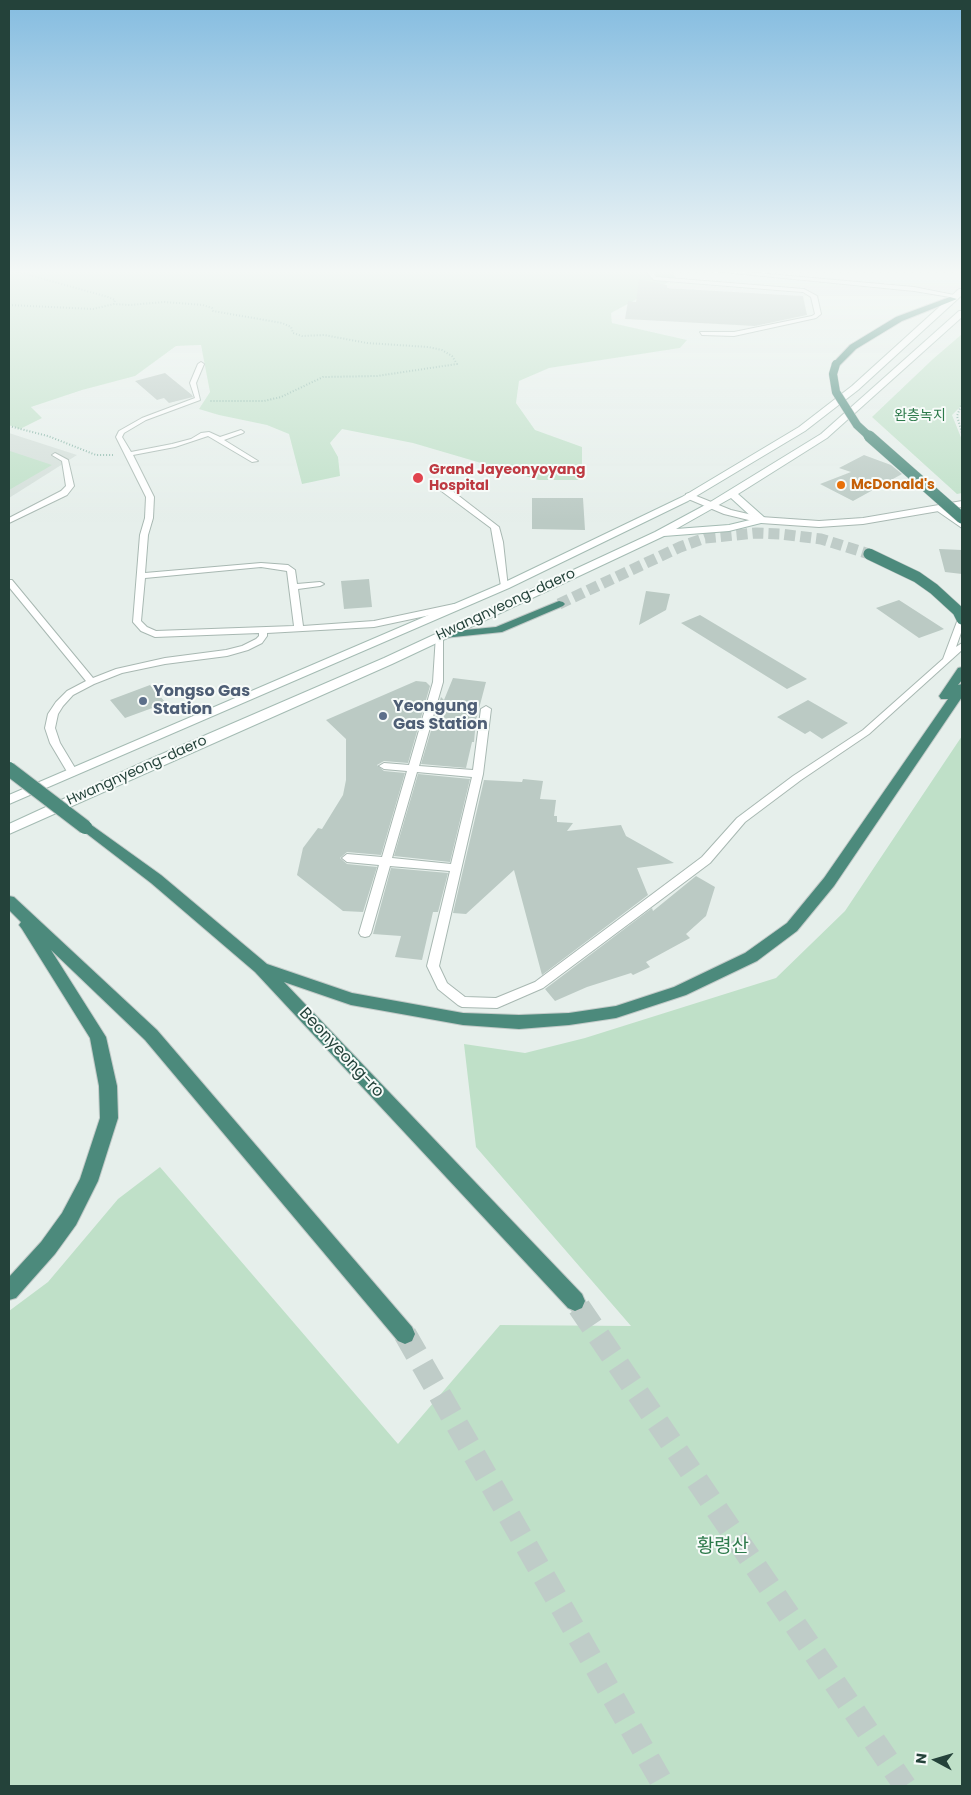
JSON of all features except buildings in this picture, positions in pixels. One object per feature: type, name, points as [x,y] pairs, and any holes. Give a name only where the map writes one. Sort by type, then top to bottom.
[{"type":"highway","points":[[847,355],[836,364],[833,374],[836,392],[857,425],[962,519]]},
{"type":"highway","points":[[869,554],[917,577],[953,606],[962,619]]},
{"type":"highway","points":[[441,636],[498,630],[559,604]]},
{"type":"highway","points":[[894,788],[921,734],[962,671]]},
{"type":"highway","points":[[261,968],[351,998],[463,1020],[518,1022],[569,1019],[616,1012],[680,991],[752,957],[792,927],[829,882],[962,688]]},
{"type":"highway","name":"Beonyeong-ro","points":[[9,769],[156,879],[261,968],[575,1301]]},
{"type":"highway","points":[[9,1291],[48,1248],[69,1219],[88,1181],[99,1153],[109,1118],[108,1086],[98,1036],[12,904]]},
{"type":"highway","points":[[12,904],[151,1035],[405,1334]]},
{"type":"main road","name":"Hwangnyeong-daero","points":[[9,800],[505,586],[689,496],[802,429],[855,388],[892,355]]},
{"type":"main road","name":"Hwangnyeong-daero","points":[[9,829],[441,636],[659,534],[711,506],[824,436],[915,355]]},
{"type":"main road","points":[[730,494],[761,520]]},
{"type":"main road","points":[[689,496],[711,506],[761,520],[795,524],[841,524],[962,504]]},
{"type":"main road","points":[[659,534],[728,528],[761,520]]},
{"type":"lane","points":[[201,364],[193,383],[198,399],[144,419],[121,432],[119,437],[129,453],[150,497],[149,518],[144,535],[137,622],[144,629],[155,634],[263,631],[374,624],[458,606]]},
{"type":"lane","points":[[192,430],[191,435],[194,440]]},
{"type":"lane","points":[[219,440],[241,432]]},
{"type":"lane","points":[[129,453],[173,446],[194,440],[206,434],[254,461]]},
{"type":"lane","points":[[9,521],[64,493],[70,486],[65,460],[55,455]]},
{"type":"lane","points":[[443,488],[495,527],[505,586]]},
{"type":"lane","points":[[939,508],[962,519]]},
{"type":"lane","points":[[939,508],[962,526]]},
{"type":"lane","points":[[141,576],[261,566],[273,566],[291,570],[299,629]]},
{"type":"lane","points":[[9,582],[91,682]]},
{"type":"lane","points":[[293,587],[320,584]]},
{"type":"lane","points":[[945,663],[962,619]]},
{"type":"lane","points":[[73,773],[55,743],[50,728],[53,714],[59,704],[70,693],[119,671],[165,661],[226,653],[245,648],[259,641],[263,636],[263,631]]},
{"type":"lane","points":[[365,933],[438,682],[441,636]]},
{"type":"lane","points":[[486,709],[478,774],[433,966],[442,986],[462,1002],[497,1003],[539,985],[706,860],[740,820],[797,778],[866,732],[962,646]]},
{"type":"lane","points":[[384,766],[478,774]]},
{"type":"lane","points":[[347,858],[456,868]]},
{"type":"path","points":[[193,401],[264,401],[281,397],[323,377],[377,376],[457,364],[450,355]]},
{"type":"path","points":[[962,403],[957,416],[962,433]]},
{"type":"path","points":[[9,426],[48,436],[96,455],[108,456],[129,453]]},
{"type":"shaded area","points":[[9,433],[77,455],[9,498]]},
{"type":"green space","points":[[9,355],[164,355],[135,376],[82,390],[31,407],[42,418],[20,429],[9,425]]},
{"type":"green space","points":[[203,355],[636,355],[549,368],[519,381],[516,403],[535,430],[582,447],[582,480],[539,480],[413,443],[342,429],[330,443],[338,457],[340,476],[302,484],[289,434],[267,425],[199,409],[210,392]]},
{"type":"green space","name":"완층녹지","points":[[938,355],[962,355],[962,405],[952,415],[962,440],[962,493],[957,494],[872,417]]},
{"type":"green space","points":[[10,451],[52,465],[9,490]]},
{"type":"green space","name":"황령산","points":[[962,736],[962,1786],[9,1786],[9,1311],[48,1282],[118,1199],[160,1167],[398,1444],[500,1325],[631,1326],[476,1147],[464,1044],[525,1053],[585,1038],[776,978],[845,911]]},
{"type":"tunnel","points":[[559,604],[680,547],[705,538],[756,533],[780,534],[821,539],[869,554]]},
{"type":"tunnel","points":[[575,1301],[580,1308]]},
{"type":"tunnel","points":[[579,1307],[905,1786]]},
{"type":"tunnel","points":[[405,1334],[664,1786]]},
{"type":"place","name":"Grand Jayeonyoyang Hospital","points":[[418,478]]},
{"type":"place","name":"McDonald's","points":[[841,485]]},
{"type":"place","name":"Yongso Gas Station","points":[[143,701]]},
{"type":"place","name":"Yeongung Gas Station","points":[[383,716]]}]
